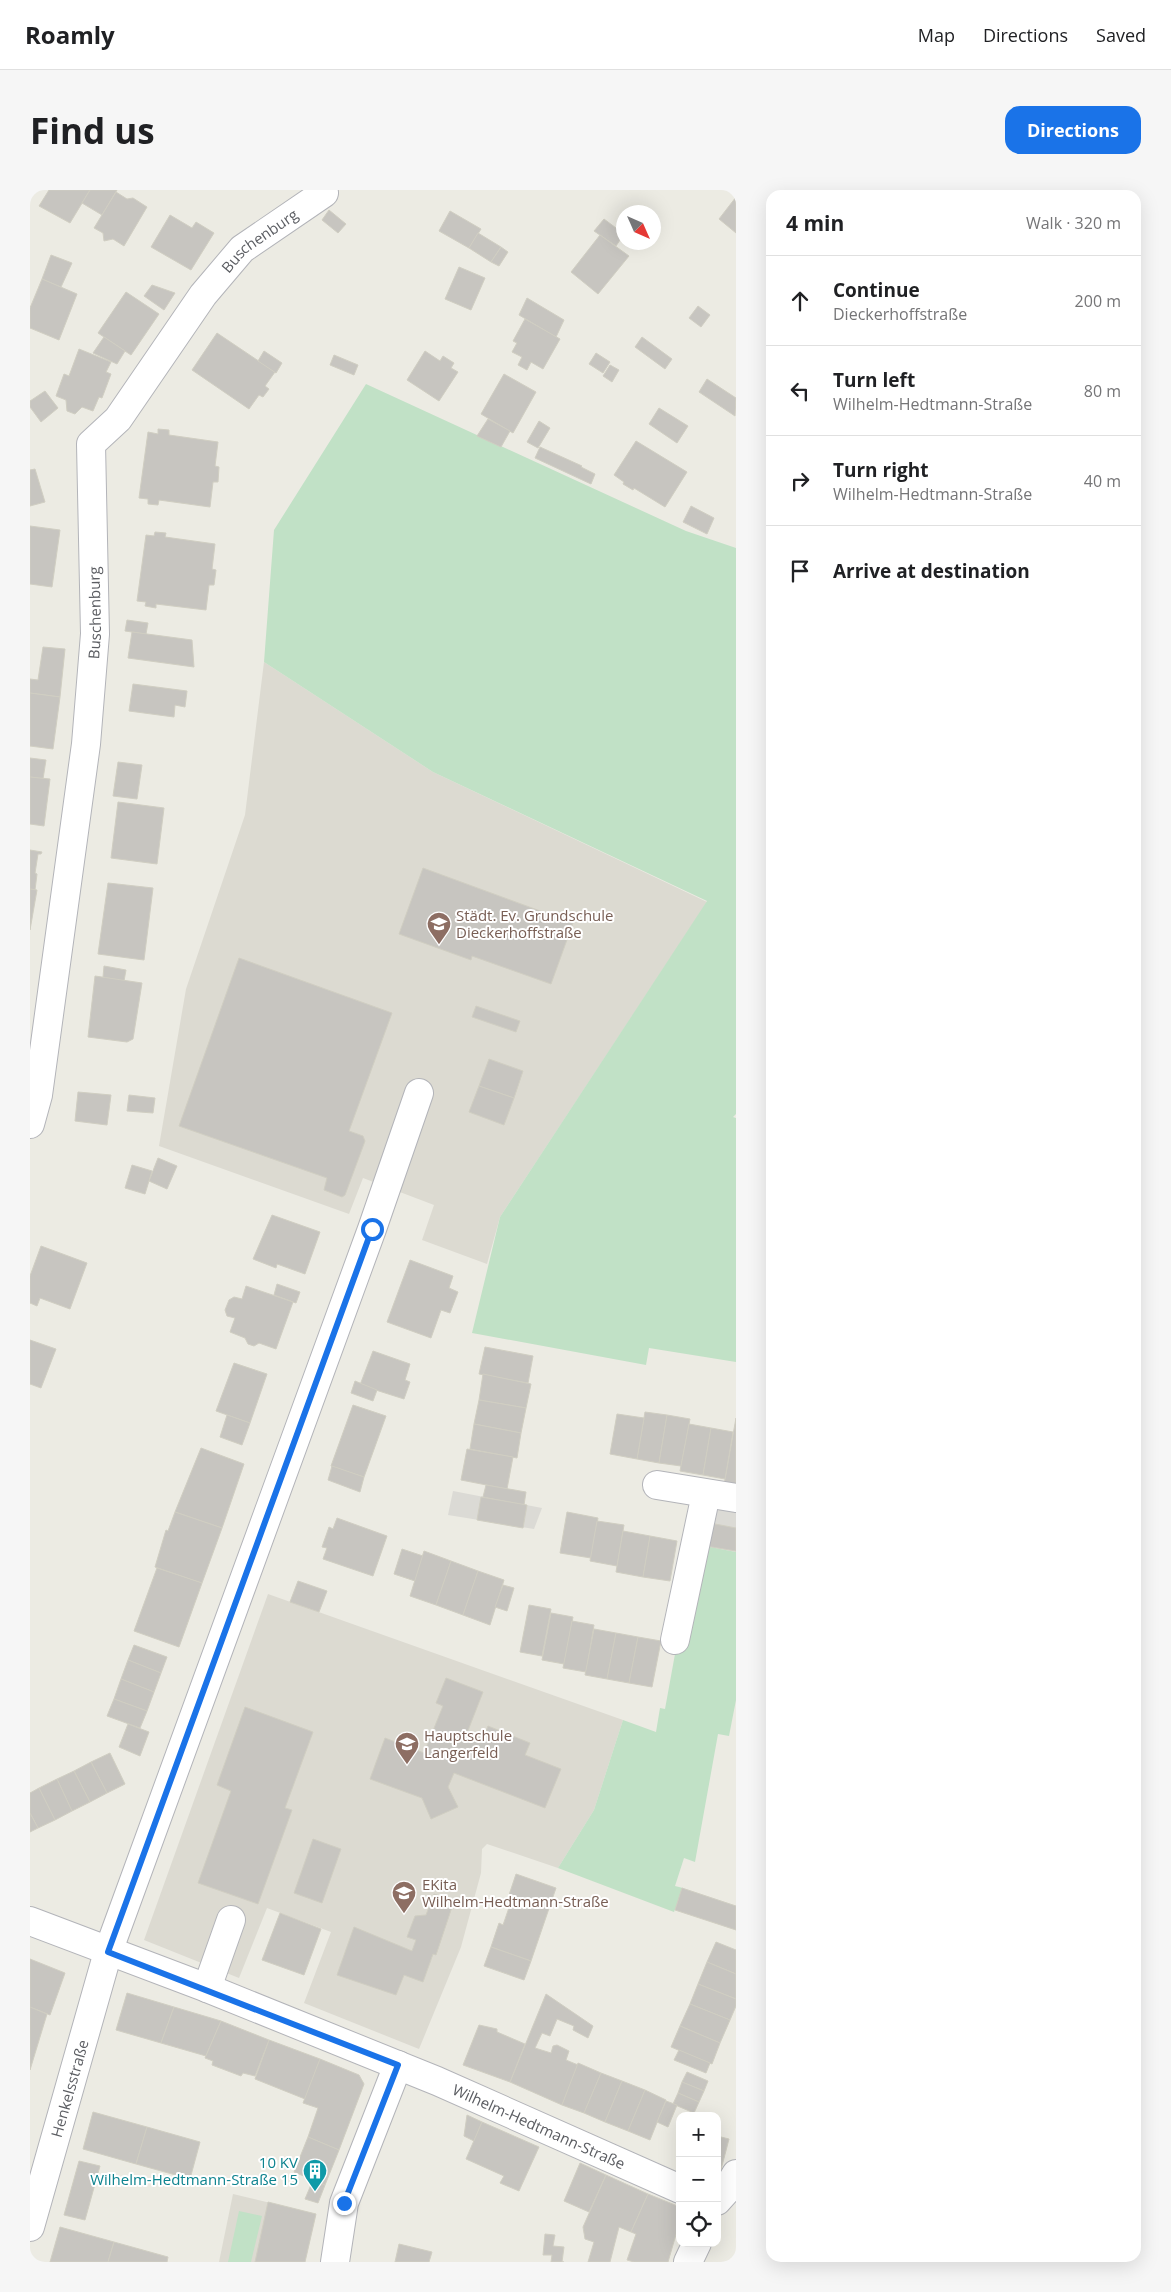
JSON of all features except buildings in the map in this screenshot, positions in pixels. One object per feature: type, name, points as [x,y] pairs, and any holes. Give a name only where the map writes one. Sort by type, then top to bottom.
[{"type":"street","name":"Buschenburg","points":[[30,1124],[38,1095],[86,744],[94,634],[92,444],[118,419],[203,295],[242,249],[324,193]]},
{"type":"street","name":"Henkelsstraße","points":[[30,2227],[108,1952],[372,1229],[419,1093]]},
{"type":"street","points":[[657,1485],[736,1498]]},
{"type":"street","points":[[675,1640],[706,1494]]},
{"type":"street","points":[[207,1988],[231,1920]]},
{"type":"street","name":"Wilhelm-Hedtmann-Straße","points":[[30,1921],[207,1988],[398,2065],[676,2187]]},
{"type":"street","points":[[335,2262],[344,2203],[398,2065]]},
{"type":"street","points":[[721,2197],[736,2174]]},
{"type":"street","points":[[721,2207],[736,2213]]},
{"type":"street","points":[[688,2262],[695,2247]]},
{"type":"shaded area","name":"Städt. Ev. Grundschule Dieckerhoffstraße","points":[[264,662],[433,772],[707,902],[500,1217],[487,1264],[422,1240],[434,1205],[363,1178],[349,1214],[159,1146],[186,989],[245,815]]},
{"type":"shaded area","points":[[453,1491],[542,1508],[534,1529],[448,1515]]},
{"type":"shaded area","points":[[721,1508],[736,1509],[736,1552],[705,1546],[714,1514]]},
{"type":"shaded area","name":"Hauptschule Langerfeld","points":[[268,1594],[623,1720],[594,1810],[558,1868],[487,1844],[482,1849],[481,1873],[461,1947],[419,2049],[304,2003],[331,1932],[267,1908],[239,1978],[144,1940]]},
{"type":"shaded area","points":[[233,2194],[316,2214],[305,2262],[219,2262]]},
{"type":"green space","points":[[366,384],[686,531],[736,548],[736,1114],[733,1117],[736,1118],[736,1362],[649,1348],[646,1365],[472,1333],[500,1217],[707,901],[433,772],[264,662],[274,530]]},
{"type":"green space","points":[[705,1546],[736,1552],[736,1700],[729,1736],[718,1734],[695,1862],[684,1858],[675,1886],[683,1888],[674,1912],[558,1868],[594,1810],[623,1720],[656,1732],[660,1708],[665,1709],[677,1643]]},
{"type":"green space","points":[[239,2211],[262,2216],[251,2262],[228,2262]]},
{"type":"place","name":"Städt. Ev. Grundschule Dieckerhoffstraße","points":[[439,945]]},
{"type":"place","name":"Hauptschule Langerfeld","points":[[407,1765]]},
{"type":"place","name":"EKita Wilhelm-Hedtmann-Straße","points":[[404,1914]]},
{"type":"place","name":"10 KV Wilhelm-Hedtmann-Straße 15","points":[[315,2192]]},
{"type":"route","points":[[344,2203],[398,2065],[207,1988],[108,1952],[372,1229]]}]
